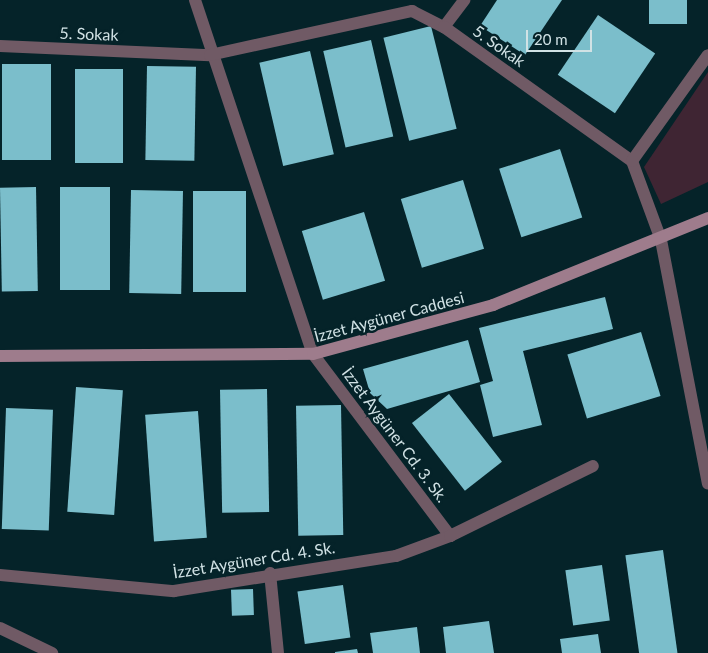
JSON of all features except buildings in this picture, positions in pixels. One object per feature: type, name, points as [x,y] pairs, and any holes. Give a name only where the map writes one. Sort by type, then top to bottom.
[{"type":"street","name":"İzzet Aygüner Cd. 3. Sk.","points":[[195,0],[210,55],[313,354],[450,536]]},
{"type":"street","points":[[444,28],[464,0]]},
{"type":"street","name":"5. Sokak","points":[[0,46],[210,55],[412,11],[444,28],[632,161]]},
{"type":"street","points":[[708,55],[632,161],[661,240],[708,484]]},
{"type":"street","name":"İzzet Aygüner Caddesi","points":[[0,356],[313,354],[493,306],[661,240],[708,218]]},
{"type":"street","name":"İzzet Aygüner Cd. 4. Sk.","points":[[0,575],[174,591],[270,572],[396,556],[450,536],[593,466]]},
{"type":"street","points":[[270,572],[278,653]]},
{"type":"street","points":[[0,628],[47,653],[52,653]]},
{"type":"shaded area","points":[[708,72],[708,182],[661,204],[644,167]]}]
